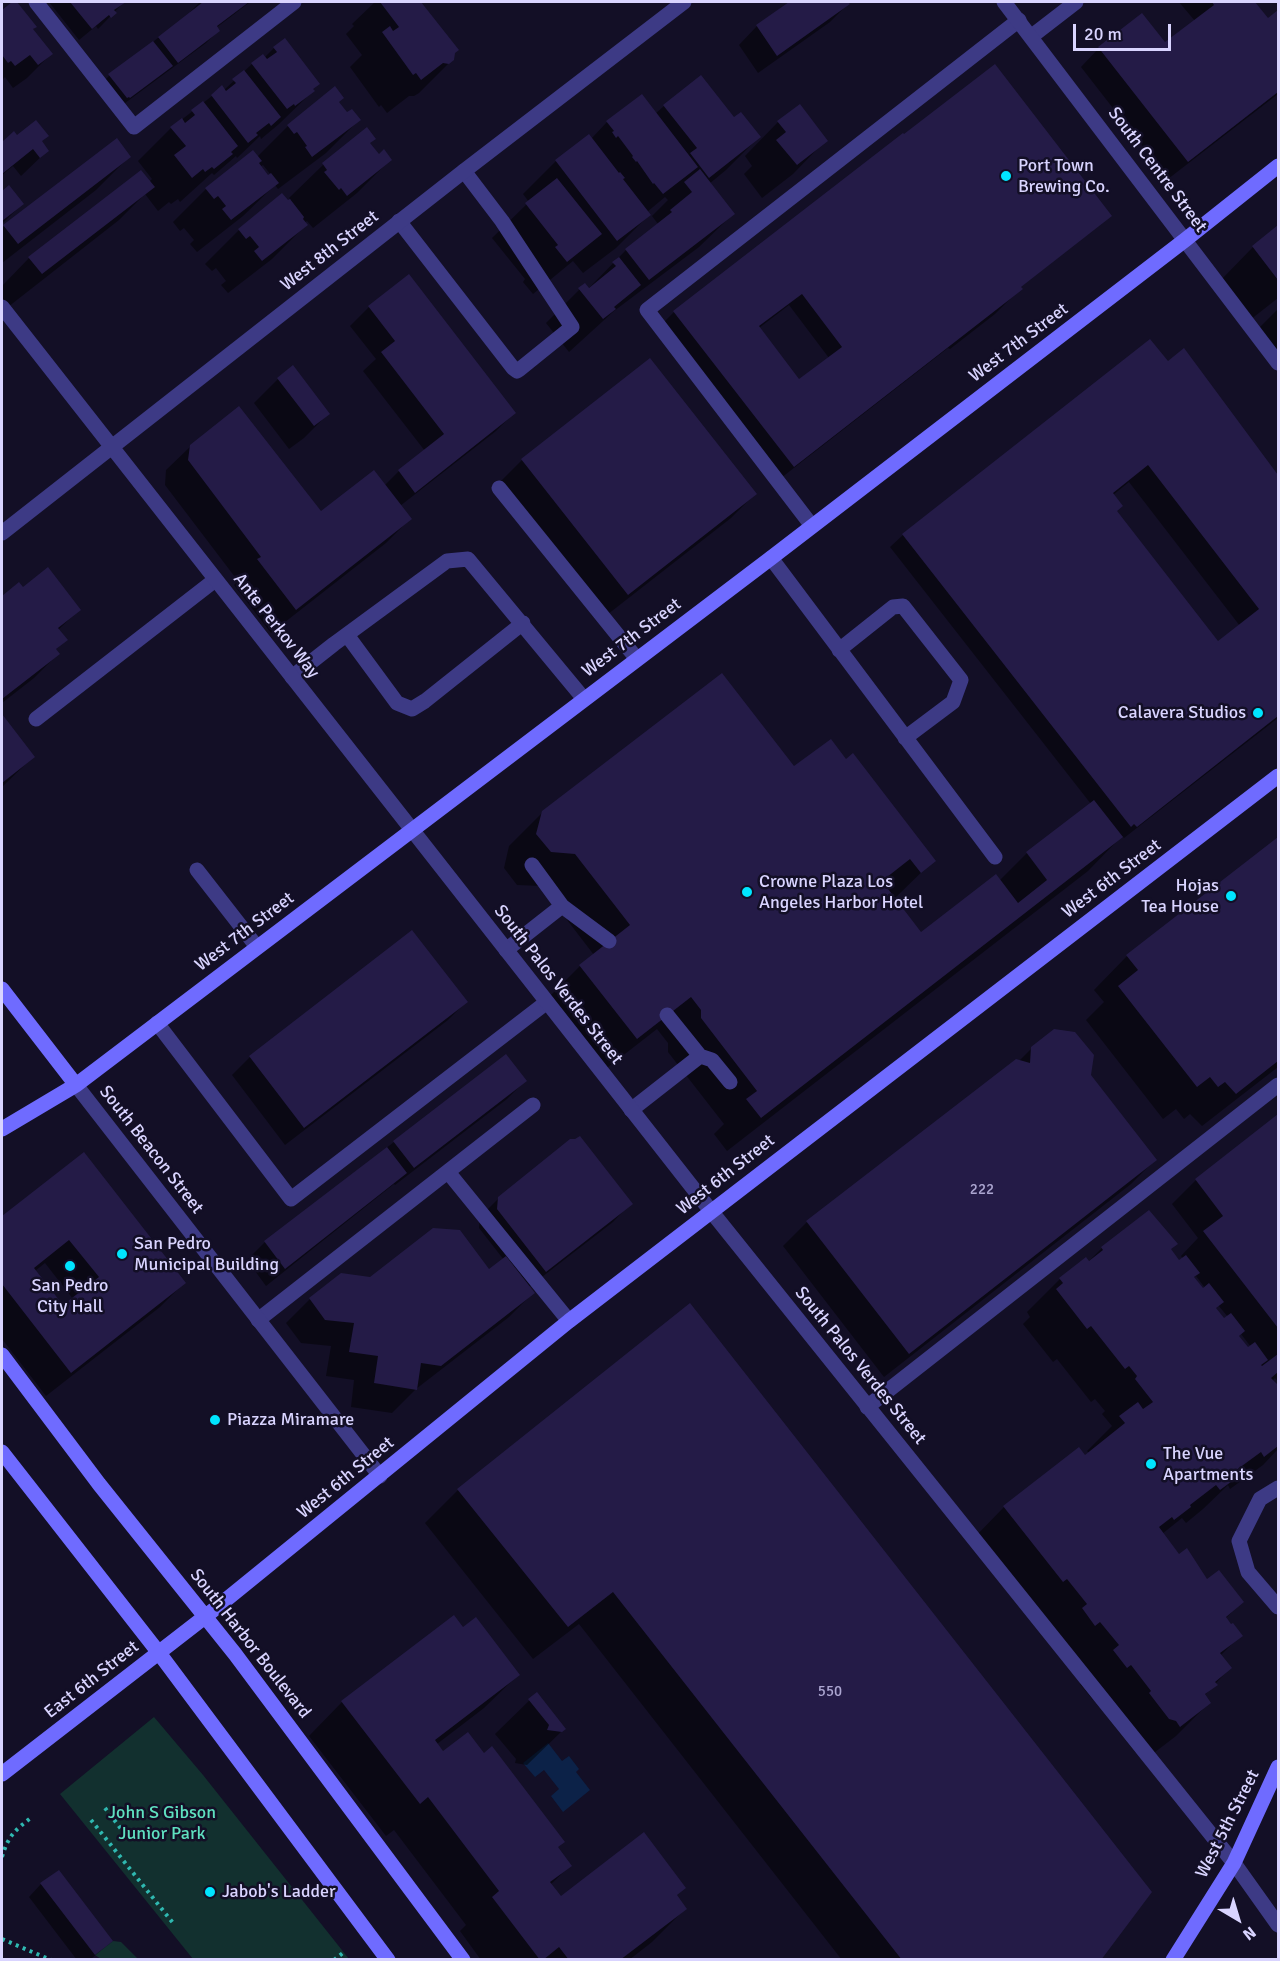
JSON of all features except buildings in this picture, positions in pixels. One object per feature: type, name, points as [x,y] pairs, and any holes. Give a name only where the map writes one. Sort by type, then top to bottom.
[{"type":"main road","name":"West 7th Street","points":[[2,1129],[76,1085],[771,558],[1278,166]]},
{"type":"main road","name":"West 6th Street","points":[[206,1616],[569,1321],[1278,776]]},
{"type":"main road","name":"South Beacon Street","points":[[2,989],[76,1085]]},
{"type":"main road","name":"South Harbor Boulevard","points":[[2,1355],[99,1484],[206,1616],[463,1959]]},
{"type":"main road","points":[[2,1452],[159,1653],[388,1959]]},
{"type":"main road","name":"East 6th Street","points":[[2,1774],[206,1616]]},
{"type":"main road","name":"West 5th Street","points":[[1173,1959],[1234,1863],[1278,1767]]},
{"type":"street","points":[[36,2],[134,127],[294,2]]},
{"type":"street","name":"West 8th Street","points":[[2,533],[399,221],[684,2]]},
{"type":"street","name":"South Centre Street","points":[[1005,2],[1278,363]]},
{"type":"street","points":[[1032,36],[1076,2]]},
{"type":"street","points":[[812,526],[647,310],[1019,20]]},
{"type":"street","points":[[399,221],[513,368],[517,371],[520,369],[572,327],[502,220],[464,171]]},
{"type":"street","points":[[2,307],[111,447]]},
{"type":"street","name":"Ante Perkov Way","points":[[111,447],[411,829]]},
{"type":"street","points":[[499,488],[637,659]]},
{"type":"street","points":[[771,558],[996,857]]},
{"type":"street","points":[[292,677],[447,561],[468,559],[584,699]]},
{"type":"street","points":[[36,719],[215,580]]},
{"type":"street","points":[[839,650],[893,607],[903,606],[961,680],[953,702],[905,738]]},
{"type":"street","points":[[347,635],[397,703],[412,709],[523,623]]},
{"type":"street","name":"South Palos Verdes Street","points":[[411,829],[867,1407],[1234,1863],[1278,1925]]},
{"type":"street","points":[[532,866],[562,906],[609,941]]},
{"type":"street","points":[[197,870],[257,947]]},
{"type":"street","points":[[506,950],[562,906]]},
{"type":"street","points":[[157,1023],[291,1199],[547,1002]]},
{"type":"street","points":[[667,1015],[700,1056],[712,1060],[730,1082]]},
{"type":"street","points":[[632,1110],[700,1056]]},
{"type":"street","name":"South Beacon Street","points":[[76,1085],[380,1476]]},
{"type":"street","points":[[867,1407],[1278,1085]]},
{"type":"street","points":[[258,1320],[533,1105]]},
{"type":"street","points":[[448,1172],[569,1321]]},
{"type":"street","points":[[1278,1488],[1260,1499],[1239,1541],[1248,1572],[1278,1607]]},
{"type":"path","points":[[105,1808],[128,1838]]},
{"type":"path","points":[[2,1857],[6,1844],[14,1831],[32,1816]]},
{"type":"path","points":[[92,1820],[172,1923]]},
{"type":"path","points":[[2,1939],[51,1959]]},
{"type":"path","points":[[334,1959],[344,1952]]},
{"type":"green space","name":"John S Gibson Junior Park","points":[[154,1717],[349,1959],[193,1959],[60,1794]]},
{"type":"green space","points":[[113,1941],[121,1942],[138,1959],[101,1959],[95,1955]]},
{"type":"water","points":[[548,1743],[562,1761],[569,1756],[579,1769],[576,1772],[590,1790],[563,1812],[551,1796],[559,1789],[544,1770],[535,1777],[523,1763]]},
{"type":"place","name":"Port Town Brewing Co.","points":[[1006,176]]},
{"type":"place","name":"Calavera Studios","points":[[1258,713]]},
{"type":"place","name":"Crowne Plaza Los Angeles Harbor Hotel","points":[[747,892]]},
{"type":"place","name":"Hojas Tea House","points":[[1231,896]]},
{"type":"place","name":"San Pedro Municipal Building","points":[[122,1254]]},
{"type":"place","name":"San Pedro City Hall","points":[[70,1266]]},
{"type":"place","name":"Piazza Miramare","points":[[215,1420]]},
{"type":"place","name":"The Vue Apartments","points":[[1151,1464]]},
{"type":"place","name":"Jabob's Ladder","points":[[210,1892]]}]
